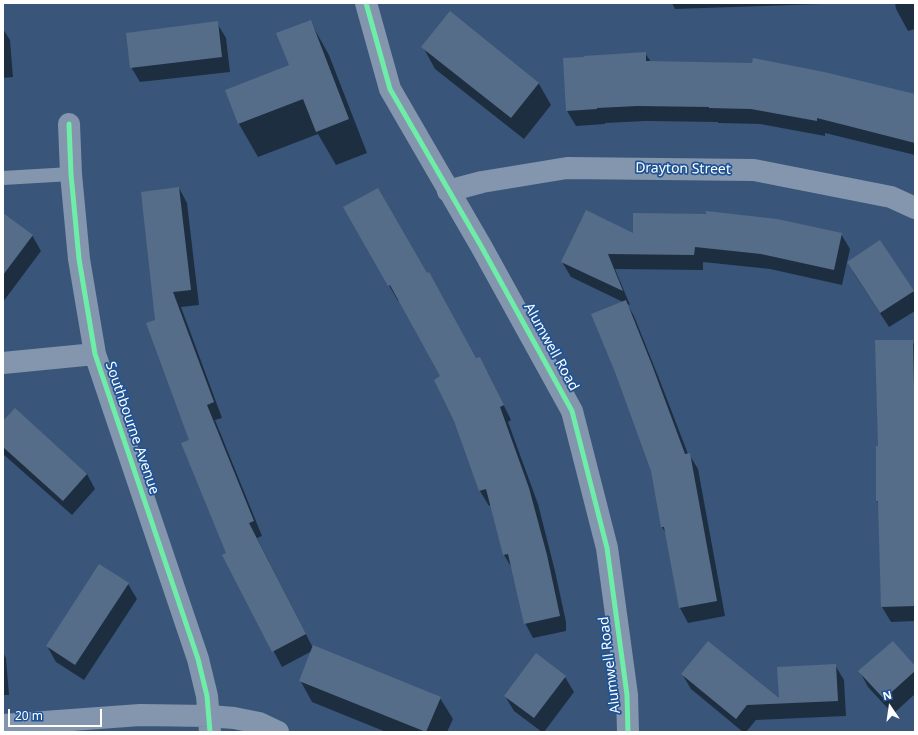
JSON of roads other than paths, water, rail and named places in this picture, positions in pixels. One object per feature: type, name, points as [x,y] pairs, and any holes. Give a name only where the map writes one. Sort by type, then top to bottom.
[{"type":"street","name":"Alumwell Road","points":[[366,3],[390,89],[481,246],[572,411],[607,548],[627,695],[628,732]]},
{"type":"street","name":"Southbourne Avenue","points":[[69,124],[71,174],[79,259],[94,354],[198,659],[207,696],[210,724]]},
{"type":"street","name":"Drayton Street","points":[[448,191],[482,182],[567,168],[754,170],[891,197],[915,208]]},
{"type":"street","points":[[3,363],[94,354]]},
{"type":"street","points":[[3,725],[140,715],[210,724],[234,718],[259,723],[278,732]]},
{"type":"lane","points":[[3,178],[71,174]]}]
